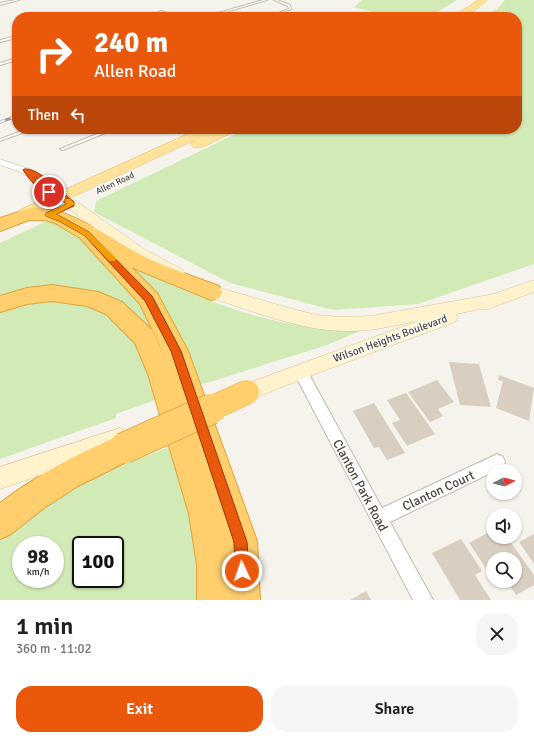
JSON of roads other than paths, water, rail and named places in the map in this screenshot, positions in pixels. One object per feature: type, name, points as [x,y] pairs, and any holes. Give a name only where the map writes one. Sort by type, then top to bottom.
[{"type":"highway","points":[[26,213],[49,214],[62,219],[140,263],[211,292]]},
{"type":"highway","name":"Allen Road","points":[[0,225],[26,213]]},
{"type":"highway","name":"Allen Road","points":[[0,238],[49,214]]},
{"type":"highway","points":[[86,233],[149,298],[176,351],[240,542],[244,600]]},
{"type":"highway","points":[[0,304],[27,296],[52,293],[90,298],[114,308],[144,337],[161,374],[205,514],[214,565],[214,600]]},
{"type":"highway","points":[[0,523],[39,493],[123,443],[247,392]]},
{"type":"main road","points":[[464,12],[487,2]]},
{"type":"main road","points":[[472,12],[487,2]]},
{"type":"main road","name":"Allen Road","points":[[49,214],[67,200],[199,134]]},
{"type":"main road","name":"Allen Road","points":[[26,213],[67,200],[218,134]]},
{"type":"main road","points":[[67,200],[139,253],[211,292],[317,322],[342,324],[371,323],[496,300]]},
{"type":"main road","name":"Wilson Heights Boulevard","points":[[247,392],[300,371],[534,286]]},
{"type":"main road","points":[[0,478],[123,443]]},
{"type":"street","points":[[0,162],[26,170],[33,180],[49,192],[67,200]]},
{"type":"street","name":"Clanton Park Road","points":[[300,371],[423,600]]},
{"type":"street","name":"Clanton Court","points":[[379,518],[497,462]]},
{"type":"lane","points":[[0,4],[18,0]]},
{"type":"lane","points":[[223,12],[266,0]]},
{"type":"lane","points":[[275,0],[289,6],[290,9],[282,12]]},
{"type":"lane","points":[[0,42],[12,38]]},
{"type":"lane","points":[[0,64],[12,60]]},
{"type":"lane","points":[[0,140],[17,134]]},
{"type":"lane","points":[[62,149],[100,134]]},
{"type":"railway","points":[[0,122],[12,118]]}]
